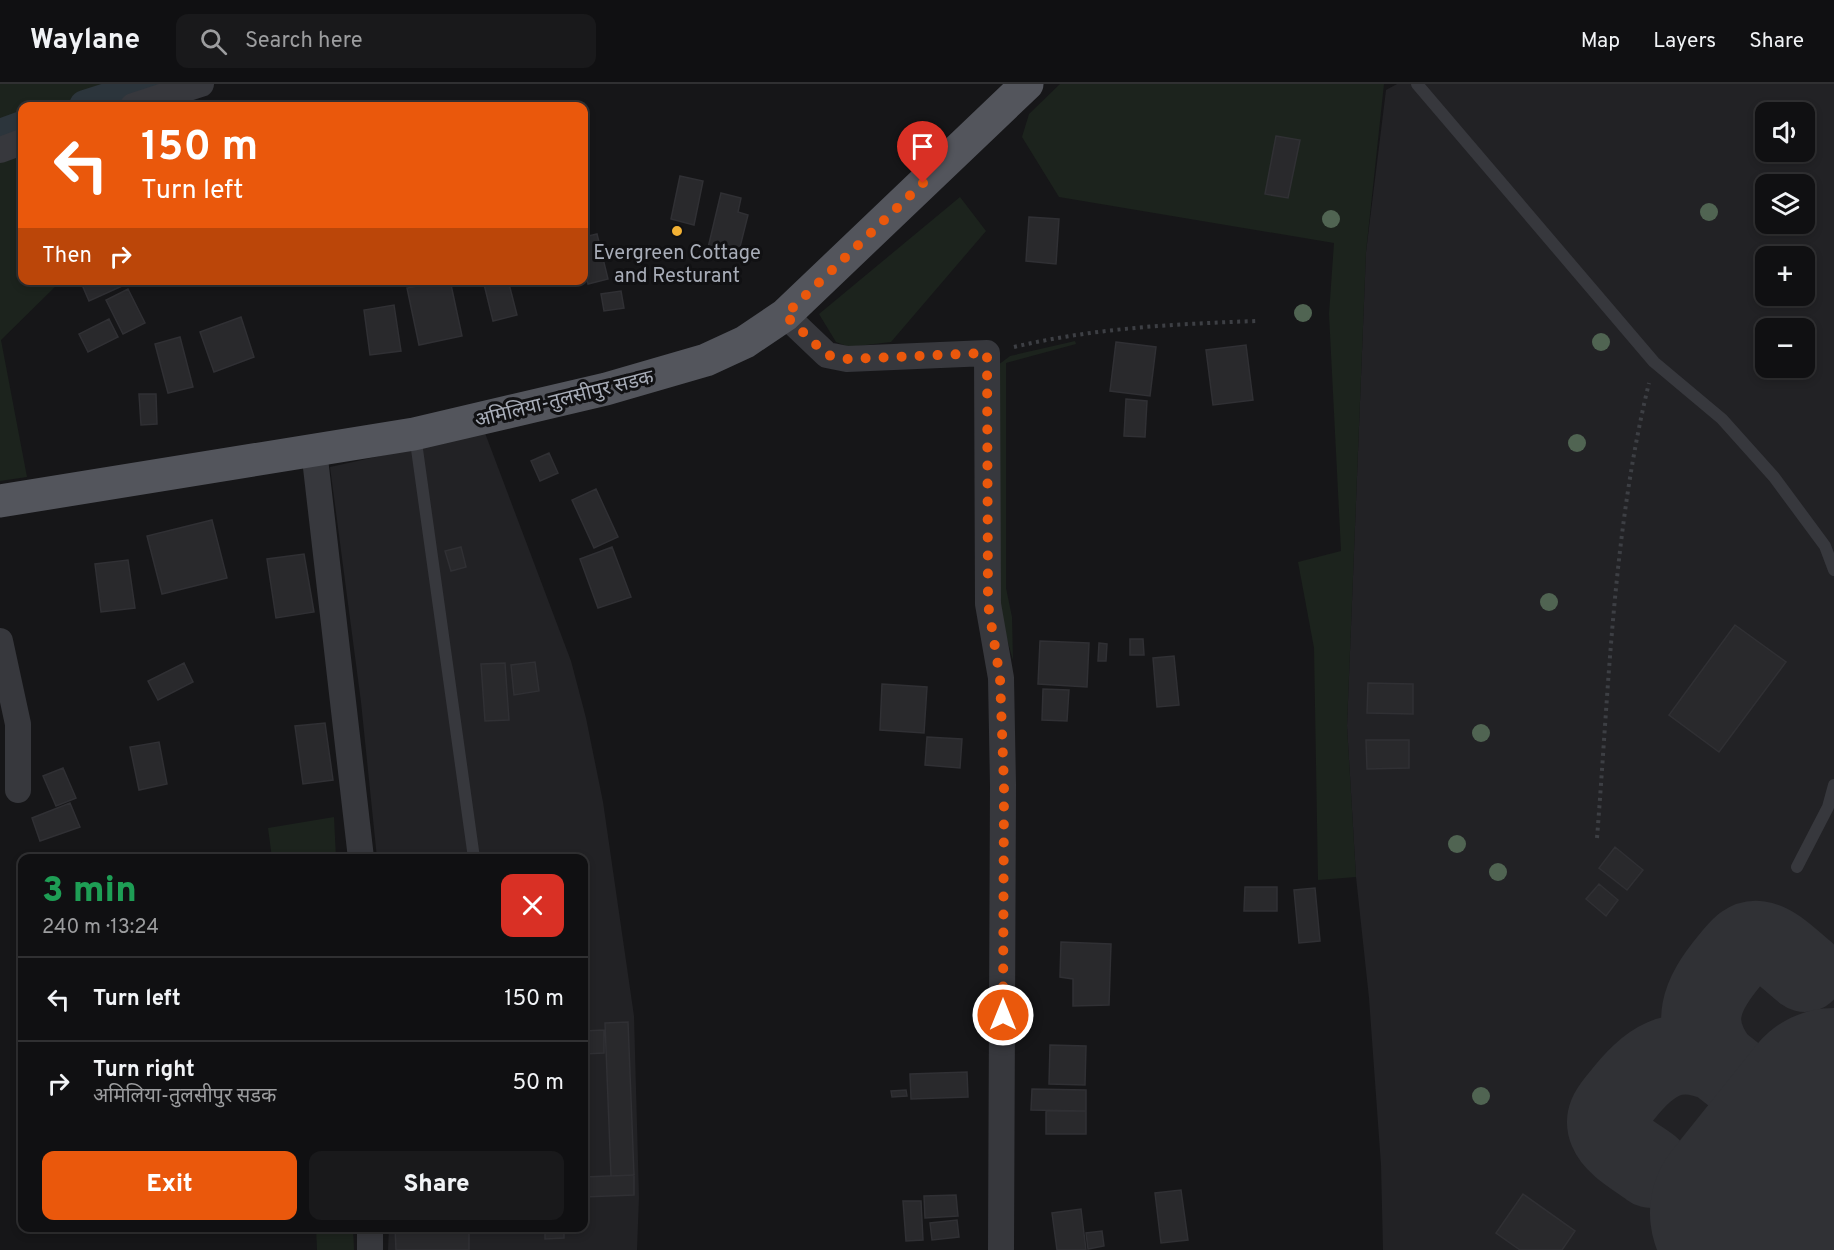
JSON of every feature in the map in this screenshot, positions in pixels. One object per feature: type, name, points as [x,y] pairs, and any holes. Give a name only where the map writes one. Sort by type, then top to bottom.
[{"type":"main road","name":"अमिलिया-तुलसीपुर सडक","points":[[0,501],[414,434],[606,389],[706,360],[746,342],[785,315],[1027,84]]},
{"type":"street","points":[[145,102],[201,84]]},
{"type":"street","points":[[0,150],[18,143]]},
{"type":"street","points":[[785,315],[827,355],[847,359],[987,353],[988,604],[1000,678],[1004,785],[1001,1250]]},
{"type":"street","points":[[314,450],[361,854]]},
{"type":"street","points":[[0,641],[18,724],[18,790]]},
{"type":"street","points":[[370,1232],[370,1250]]},
{"type":"lane","points":[[1417,84],[1654,362],[1722,418],[1774,477],[1825,546],[1834,570]]},
{"type":"lane","points":[[414,434],[473,854]]},
{"type":"lane","points":[[1797,867],[1827,807],[1834,785]]},
{"type":"path","points":[[987,353],[1060,336],[1163,324],[1256,321]]},
{"type":"path","points":[[1597,838],[1620,565],[1636,436],[1654,362]]},
{"type":"shaded area","points":[[0,84],[122,84],[66,102],[18,102],[18,118],[0,124]]},
{"type":"shaded area","points":[[1060,84],[1384,84],[1366,252],[1347,726],[1356,877],[1318,880],[1314,648],[1298,562],[1341,551],[1329,314],[1334,243],[1059,197],[1022,137],[1029,114]]},
{"type":"shaded area","points":[[1397,84],[1834,84],[1834,1250],[1383,1250],[1381,1165],[1369,998],[1356,877],[1347,726],[1366,252],[1386,90]]},
{"type":"shaded area","points":[[18,157],[18,285],[57,285],[1,340],[27,477],[0,481],[0,163]]},
{"type":"shaded area","points":[[960,197],[986,231],[891,342],[849,347],[836,342],[819,314]]},
{"type":"shaded area","points":[[1075,341],[1076,344],[1006,363],[1006,588],[1012,617],[1013,660],[999,611],[998,365],[1010,356]]},
{"type":"shaded area","points":[[485,433],[571,661],[586,718],[603,802],[634,1016],[639,1197],[637,1250],[388,1250],[389,1232],[588,1232],[588,854],[377,854],[361,702],[330,467]]},
{"type":"shaded area","points":[[334,817],[336,854],[271,854],[268,828]]},
{"type":"shaded area","points":[[316,1232],[353,1232],[354,1250],[317,1250]]},
{"type":"building","points":[[1276,136],[1300,140],[1288,198],[1265,194]]},
{"type":"building","points":[[680,176],[703,181],[694,225],[671,219]]},
{"type":"building","points":[[721,193],[741,198],[738,212],[748,215],[737,259],[707,252]]},
{"type":"building","points":[[1029,217],[1059,219],[1056,264],[1026,261]]},
{"type":"building","points":[[597,234],[608,279],[588,284],[588,236]]},
{"type":"building","points":[[82,285],[122,285],[122,286],[89,301]]},
{"type":"building","points":[[423,285],[451,285],[462,336],[419,345],[407,288]]},
{"type":"building","points":[[484,285],[509,285],[517,315],[493,321]]},
{"type":"building","points":[[128,289],[145,323],[123,334],[106,300]]},
{"type":"building","points":[[621,291],[624,308],[604,311],[601,294]]},
{"type":"building","points":[[394,305],[401,351],[370,355],[364,310]]},
{"type":"building","points":[[241,317],[254,357],[214,372],[200,332]]},
{"type":"building","points":[[109,319],[118,337],[88,352],[79,334]]},
{"type":"building","points":[[180,337],[193,387],[168,393],[155,344]]},
{"type":"building","points":[[1116,342],[1156,347],[1150,396],[1110,391]]},
{"type":"building","points":[[1246,345],[1253,400],[1213,405],[1206,350]]},
{"type":"building","points":[[139,394],[156,394],[157,424],[141,425]]},
{"type":"building","points":[[1126,399],[1147,401],[1145,437],[1124,436]]},
{"type":"building","points":[[549,453],[558,473],[540,481],[531,461]]},
{"type":"building","points":[[596,489],[618,537],[594,548],[572,500]]},
{"type":"building","points":[[212,520],[227,578],[162,594],[147,536]]},
{"type":"building","points":[[461,547],[466,567],[451,571],[445,551]]},
{"type":"building","points":[[612,547],[631,597],[598,608],[580,559]]},
{"type":"building","points":[[304,554],[314,612],[276,618],[267,559]]},
{"type":"building","points":[[128,560],[135,608],[101,612],[95,564]]},
{"type":"building","points":[[1735,625],[1786,662],[1719,752],[1669,715]]},
{"type":"building","points":[[1130,639],[1143,639],[1144,655],[1130,655]]},
{"type":"building","points":[[1040,641],[1089,643],[1087,687],[1038,684]]},
{"type":"building","points":[[1099,643],[1107,644],[1106,661],[1098,661]]},
{"type":"building","points":[[1174,656],[1179,705],[1157,707],[1153,658]]},
{"type":"building","points":[[535,662],[539,691],[514,695],[511,665]]},
{"type":"building","points":[[184,663],[193,682],[158,700],[148,681]]},
{"type":"building","points":[[505,663],[509,720],[485,721],[481,664]]},
{"type":"building","points":[[1368,683],[1413,684],[1413,714],[1367,713]]},
{"type":"building","points":[[882,684],[927,687],[924,733],[880,730]]},
{"type":"building","points":[[1043,689],[1069,690],[1067,721],[1042,720]]},
{"type":"building","points":[[325,723],[333,780],[303,784],[295,726]]},
{"type":"building","points":[[927,737],[962,739],[960,768],[925,765]]},
{"type":"building","points":[[1366,740],[1409,740],[1409,768],[1367,769]]},
{"type":"building","points":[[159,742],[167,784],[139,790],[130,747]]},
{"type":"building","points":[[63,768],[76,798],[56,806],[43,776]]},
{"type":"building","points":[[70,803],[80,827],[40,841],[32,818]]},
{"type":"building","points":[[1615,847],[1643,870],[1627,890],[1599,868]]},
{"type":"building","points":[[1599,884],[1618,900],[1606,916],[1586,899]]},
{"type":"building","points":[[1245,887],[1277,887],[1277,911],[1244,911]]},
{"type":"building","points":[[1315,888],[1320,941],[1299,943],[1294,890]]},
{"type":"building","points":[[1061,942],[1111,944],[1109,1005],[1073,1006],[1073,979],[1060,977]]},
{"type":"building","points":[[628,1022],[634,1175],[611,1176],[605,1023]]},
{"type":"building","points":[[604,1030],[604,1053],[588,1054],[588,1031]]},
{"type":"building","points":[[1050,1045],[1086,1046],[1085,1085],[1049,1084]]},
{"type":"building","points":[[967,1072],[968,1097],[911,1099],[910,1074]]},
{"type":"building","points":[[1032,1089],[1086,1090],[1086,1111],[1031,1110]]},
{"type":"building","points":[[906,1090],[907,1096],[892,1097],[891,1091]]},
{"type":"building","points":[[1046,1111],[1086,1111],[1086,1134],[1046,1134]]},
{"type":"building","points":[[634,1175],[634,1195],[588,1197],[588,1177]]},
{"type":"building","points":[[1181,1190],[1188,1240],[1161,1243],[1155,1193]]},
{"type":"building","points":[[1523,1194],[1575,1231],[1562,1250],[1520,1250],[1496,1233]]},
{"type":"building","points":[[956,1195],[958,1216],[925,1218],[924,1196]]},
{"type":"building","points":[[903,1201],[921,1201],[923,1240],[906,1241]]},
{"type":"building","points":[[1081,1209],[1086,1250],[1057,1250],[1052,1213]]},
{"type":"building","points":[[957,1220],[959,1237],[932,1240],[930,1223]]},
{"type":"building","points":[[1102,1231],[1104,1246],[1088,1249],[1086,1233]]},
{"type":"building","points":[[395,1232],[469,1232],[469,1250],[396,1250]]},
{"type":"building","points":[[545,1232],[564,1232],[564,1238],[545,1239]]},
{"type":"waterway","points":[[98,102],[154,84]]},
{"type":"waterway","points":[[0,135],[18,128]]},
{"type":"taxiway","points":[[1719,1063],[1709,1049],[1704,1035],[1701,1022],[1702,1010],[1712,985],[1739,950],[1750,942],[1759,941],[1777,949],[1805,972]]},
{"type":"taxiway","points":[[1651,1168],[1616,1142],[1609,1131],[1607,1121],[1614,1105],[1641,1074],[1663,1059],[1675,1055],[1703,1057],[1719,1063],[1834,1153]]},
{"type":"runway","points":[[1834,1108],[1750,1213],[1770,1200],[1790,1194],[1811,1194],[1834,1200]]},
{"type":"place","name":"Evergreen Cottage and Resturant","points":[[677,231]]},
{"type":"route","points":[[923,183],[785,315],[827,355],[847,359],[987,353],[988,604],[1000,678],[1004,785],[1003,1015]]}]
